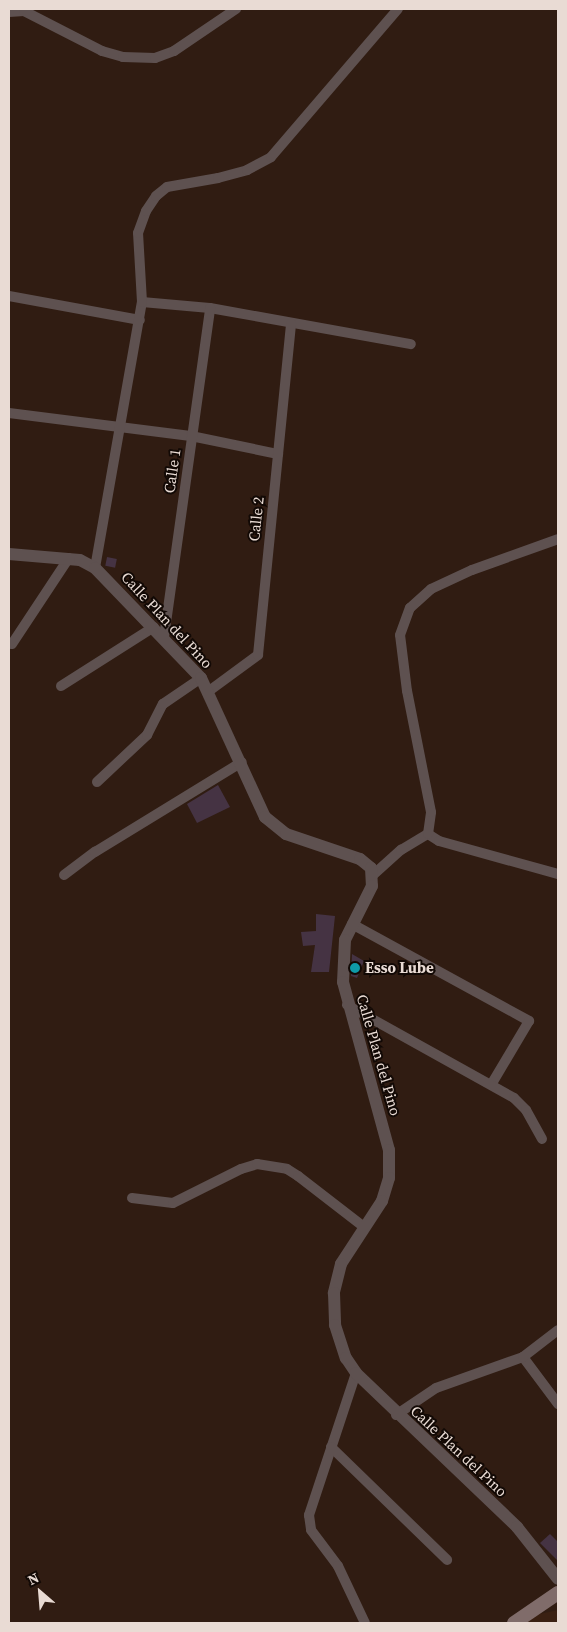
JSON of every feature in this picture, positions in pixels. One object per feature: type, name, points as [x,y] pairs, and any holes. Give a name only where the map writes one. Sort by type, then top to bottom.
[{"type":"main road","points":[[514,1623],[558,1593]]},
{"type":"street","points":[[9,12],[24,11],[102,51],[123,57],[155,58],[174,51],[236,9]]},
{"type":"street","points":[[95,568],[140,320],[142,302],[138,233],[156,196],[167,187],[247,170],[271,156],[398,9]]},
{"type":"street","points":[[9,296],[140,320]]},
{"type":"street","points":[[142,302],[210,308],[411,344]]},
{"type":"street","name":"Calle 1","points":[[164,638],[210,308]]},
{"type":"street","name":"Calle 2","points":[[209,691],[258,655],[291,324]]},
{"type":"street","points":[[9,413],[191,436],[278,454]]},
{"type":"street","points":[[428,834],[431,812],[407,691],[400,635],[410,608],[431,589],[472,570],[558,539]]},
{"type":"street","name":"Calle Plan del Pino","points":[[9,554],[69,558],[95,568],[154,627],[201,678],[242,762],[257,804],[276,827],[367,862],[373,875],[372,886],[352,924],[342,956],[347,1005],[390,1158],[385,1194],[341,1264],[333,1304],[335,1325],[346,1358],[356,1373],[396,1415],[517,1527],[558,1579]]},
{"type":"street","points":[[12,644],[69,558]]},
{"type":"street","points":[[61,686],[154,627]]},
{"type":"street","points":[[97,782],[147,735],[163,704],[201,678]]},
{"type":"street","points":[[64,875],[95,852],[242,762]]},
{"type":"street","points":[[428,834],[439,841],[558,874]]},
{"type":"street","points":[[373,875],[401,850],[428,834]]},
{"type":"street","points":[[352,924],[529,1020],[491,1085]]},
{"type":"street","points":[[347,1005],[514,1098],[526,1110],[542,1139]]},
{"type":"street","points":[[132,1198],[173,1203],[241,1169],[257,1164],[287,1169],[364,1227]]},
{"type":"street","points":[[396,1415],[436,1388],[523,1357],[558,1330]]},
{"type":"street","points":[[523,1357],[558,1404]]},
{"type":"street","points":[[356,1373],[309,1515],[311,1530],[338,1566],[365,1623]]},
{"type":"street","points":[[331,1447],[447,1560]]},
{"type":"shaded area","points":[[558,1610],[558,1623],[523,1623],[535,1615]]},
{"type":"building","points":[[107,557],[117,559],[115,568],[105,566]]},
{"type":"building","points":[[218,785],[230,807],[197,823],[187,804]]},
{"type":"building","points":[[316,914],[335,916],[329,972],[311,972],[315,945],[303,946],[301,932],[316,931]]},
{"type":"building","name":"Esso Lube","points":[[352,954],[364,961],[357,978],[351,976]]},
{"type":"building","points":[[550,1534],[558,1542],[558,1561],[540,1543]]},
{"type":"place","name":"Esso Lube","points":[[355,968]]}]
